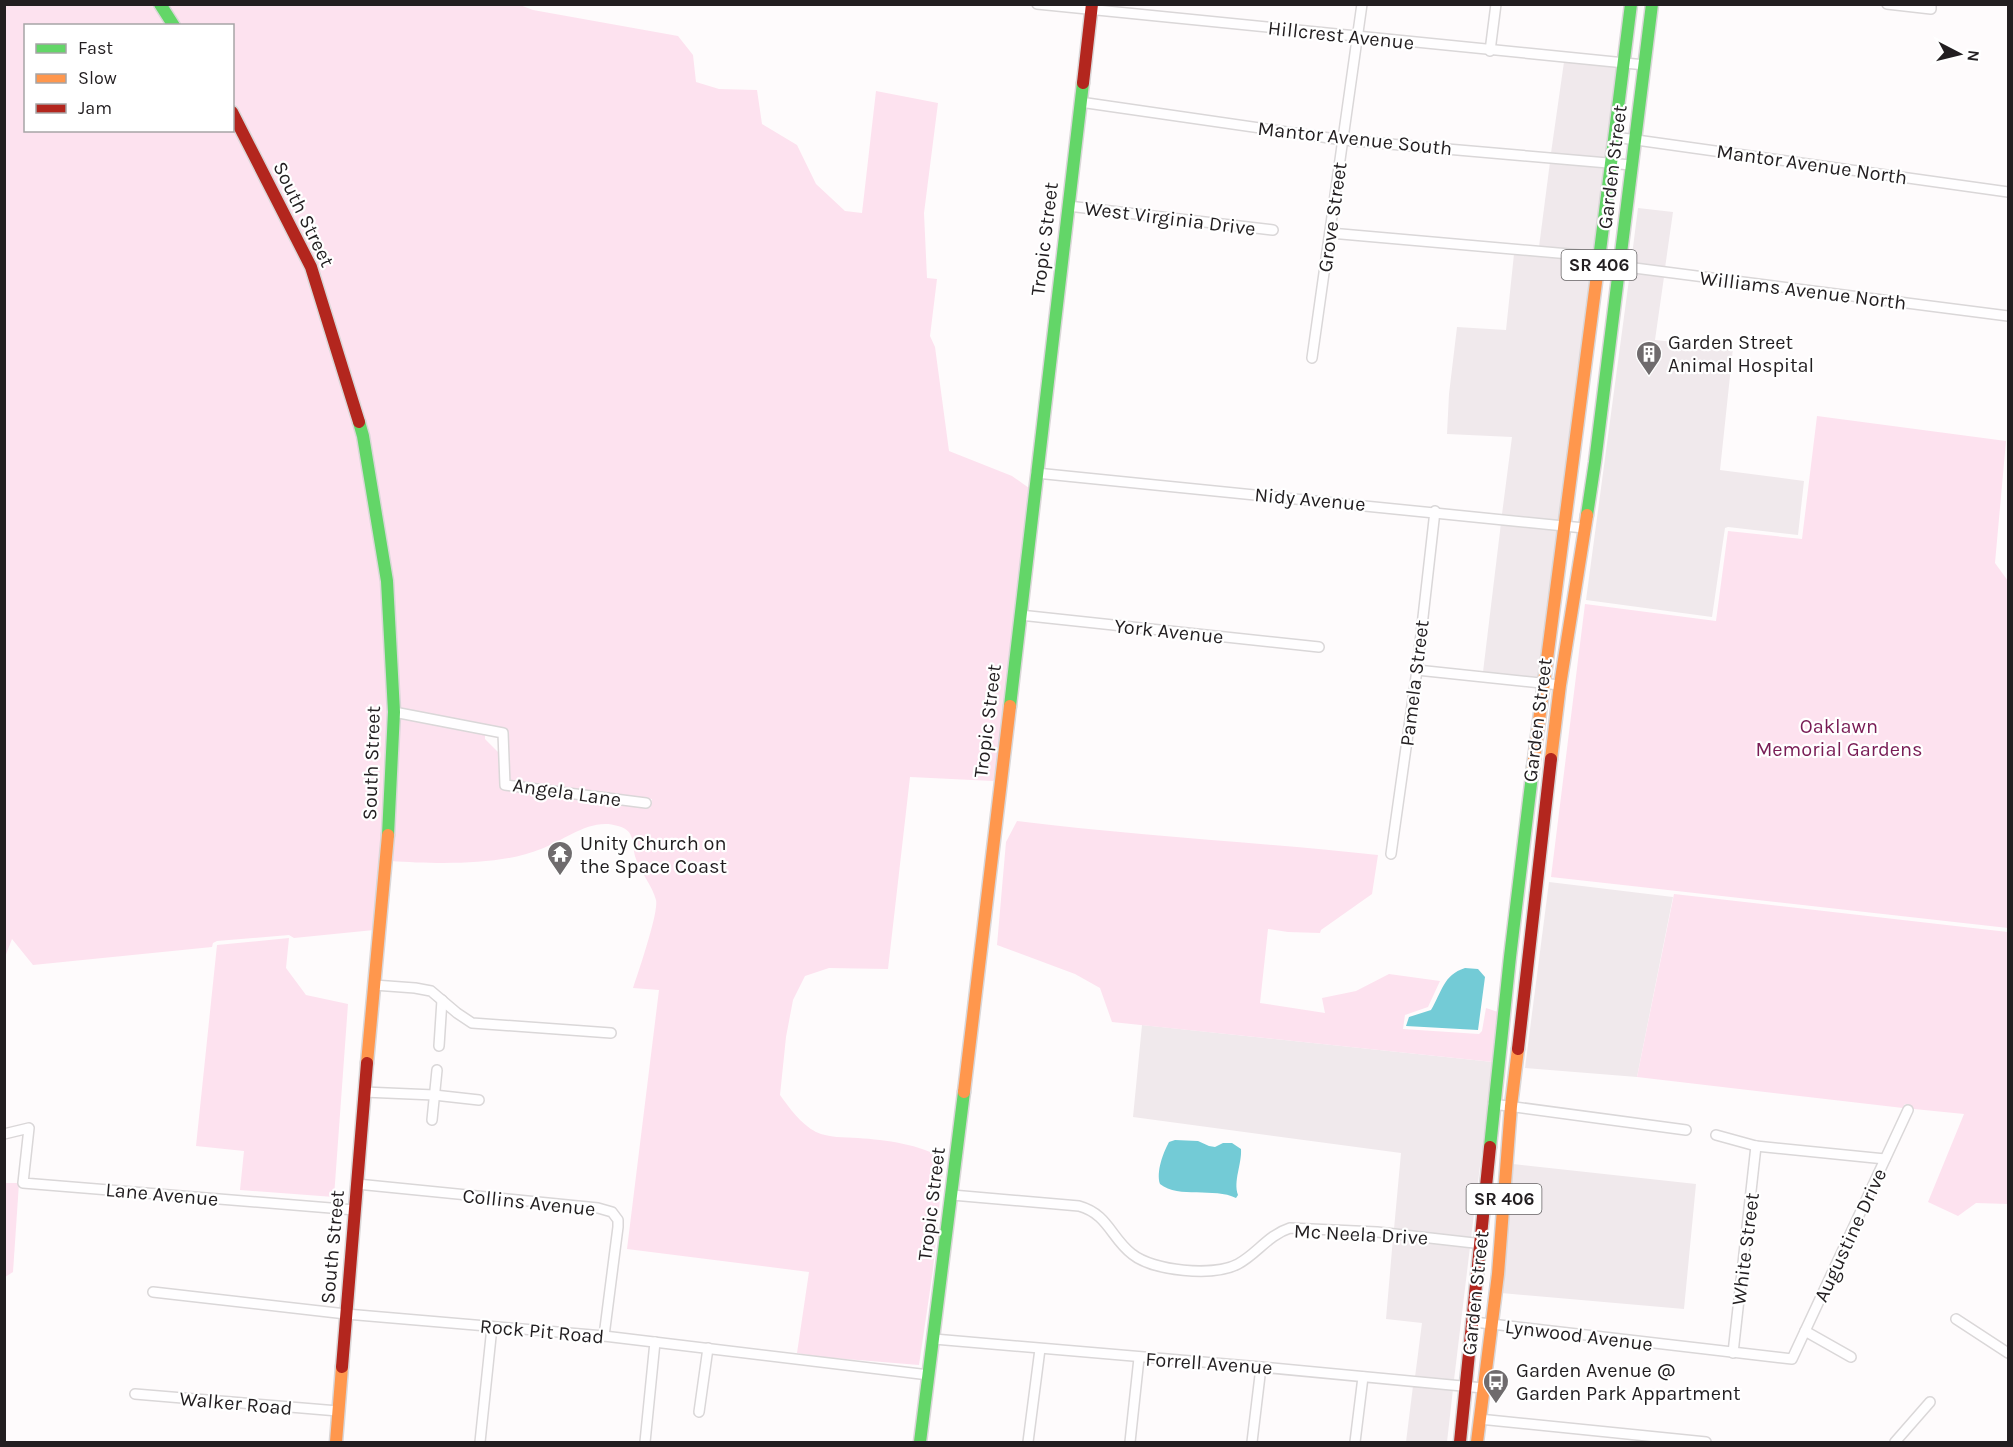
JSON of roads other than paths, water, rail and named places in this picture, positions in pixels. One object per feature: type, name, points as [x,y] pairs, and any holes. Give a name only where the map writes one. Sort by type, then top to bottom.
[{"type":"main road","points":[[160,4],[173,24]]},
{"type":"main road","name":"Garden Street","points":[[1460,1443],[1483,1244],[1493,1104],[1510,956],[1631,4]]},
{"type":"main road","name":"Garden Street","points":[[1477,1443],[1492,1325],[1511,1106],[1560,685],[1573,610],[1609,348],[1652,4]]},
{"type":"main road","name":"Tropic Street","points":[[920,1443],[952,1195],[1091,8]]},
{"type":"main road","name":"South Street","points":[[234,116],[311,267],[363,436],[387,581],[394,712],[388,837],[364,1092],[336,1443]]},
{"type":"main road","points":[[1587,354],[1597,355],[1609,348]]},
{"type":"street","name":"Hillcrest Avenue","points":[[1037,4],[1645,65]]},
{"type":"street","name":"Grove Street","points":[[1312,358],[1362,4]]},
{"type":"street","points":[[1490,51],[1496,4]]},
{"type":"street","points":[[1887,4],[1931,7]]},
{"type":"street","name":"Mantor Avenue South","points":[[1080,102],[1343,140],[1631,165]]},
{"type":"street","name":"Mantor Avenue North","points":[[1615,136],[2008,192]]},
{"type":"street","name":"West Virginia Drive","points":[[1068,206],[1273,231]]},
{"type":"street","points":[[1330,233],[1600,258]]},
{"type":"street","name":"Williams Avenue North","points":[[1600,258],[1619,267],[2008,316]]},
{"type":"street","name":"Nidy Avenue","points":[[1036,473],[1435,511],[1584,528]]},
{"type":"street","name":"Pamela Street","points":[[1391,854],[1417,670],[1435,511]]},
{"type":"street","points":[[1554,607],[1573,610]]},
{"type":"street","name":"York Avenue","points":[[1020,615],[1319,647]]},
{"type":"street","points":[[1417,670],[1560,685]]},
{"type":"street","name":"Angela Lane","points":[[394,712],[503,733],[505,785],[646,803]]},
{"type":"street","points":[[1530,792],[1547,794]]},
{"type":"street","points":[[1510,956],[1528,958]]},
{"type":"street","points":[[374,985],[431,991],[472,1023],[611,1033]]},
{"type":"street","points":[[439,1046],[442,1000]]},
{"type":"street","points":[[432,1120],[437,1070]]},
{"type":"street","points":[[364,1092],[434,1095],[478,1100]]},
{"type":"street","points":[[1493,1104],[1686,1130]]},
{"type":"street","name":"Augustine Drive","points":[[1792,1359],[1908,1110]]},
{"type":"street","name":"Lane Avenue","points":[[4,1134],[29,1128],[23,1182],[355,1210]]},
{"type":"street","points":[[1716,1135],[1756,1146],[1885,1159]]},
{"type":"street","name":"White Street","points":[[1733,1353],[1756,1146]]},
{"type":"street","name":"Collins Avenue","points":[[357,1185],[598,1208],[612,1212],[618,1220],[618,1227],[604,1336]]},
{"type":"street","name":"Mc Neela Drive","points":[[952,1195],[1088,1208],[1103,1219],[1132,1254],[1154,1266],[1179,1270],[1214,1270],[1237,1264],[1278,1232],[1290,1228],[1397,1234],[1483,1244]]},
{"type":"street","name":"Rock Pit Road","points":[[153,1293],[346,1314],[604,1336],[929,1376]]},
{"type":"street","points":[[1956,1319],[2008,1353]]},
{"type":"street","name":"Lynwood Avenue","points":[[1474,1322],[1792,1359]]},
{"type":"street","points":[[480,1443],[492,1327]]},
{"type":"street","points":[[1805,1331],[1851,1357]]},
{"type":"street","name":"Forrell Avenue","points":[[934,1339],[1483,1388]]},
{"type":"street","points":[[645,1443],[655,1342]]},
{"type":"street","points":[[699,1412],[708,1348]]},
{"type":"street","points":[[1028,1443],[1040,1349]]},
{"type":"street","points":[[1130,1443],[1139,1358]]},
{"type":"street","points":[[1252,1443],[1261,1367]]},
{"type":"street","points":[[1355,1443],[1363,1377]]},
{"type":"street","name":"Walker Road","points":[[135,1394],[338,1411]]},
{"type":"street","points":[[1895,1443],[1930,1402]]},
{"type":"street","points":[[1479,1419],[1706,1443]]},
{"type":"water","points":[[1465,968],[1478,969],[1485,977],[1478,1030],[1406,1026],[1409,1017],[1431,1010],[1447,980]]},
{"type":"water","points":[[1198,1141],[1215,1147],[1223,1143],[1232,1143],[1241,1149],[1236,1198],[1218,1193],[1177,1191],[1160,1184],[1162,1157],[1169,1142]]},
{"type":"place","name":"Garden Street Animal Hospital","points":[[1649,377]]},
{"type":"place","name":"Unity Church on the Space Coast","points":[[560,877]]},
{"type":"place","name":"Garden Avenue @ Garden Park Appartment","points":[[1496,1405]]},
{"type":"park label","name":"Oaklawn Memorial Gardens","points":[[1839,738]]}]
